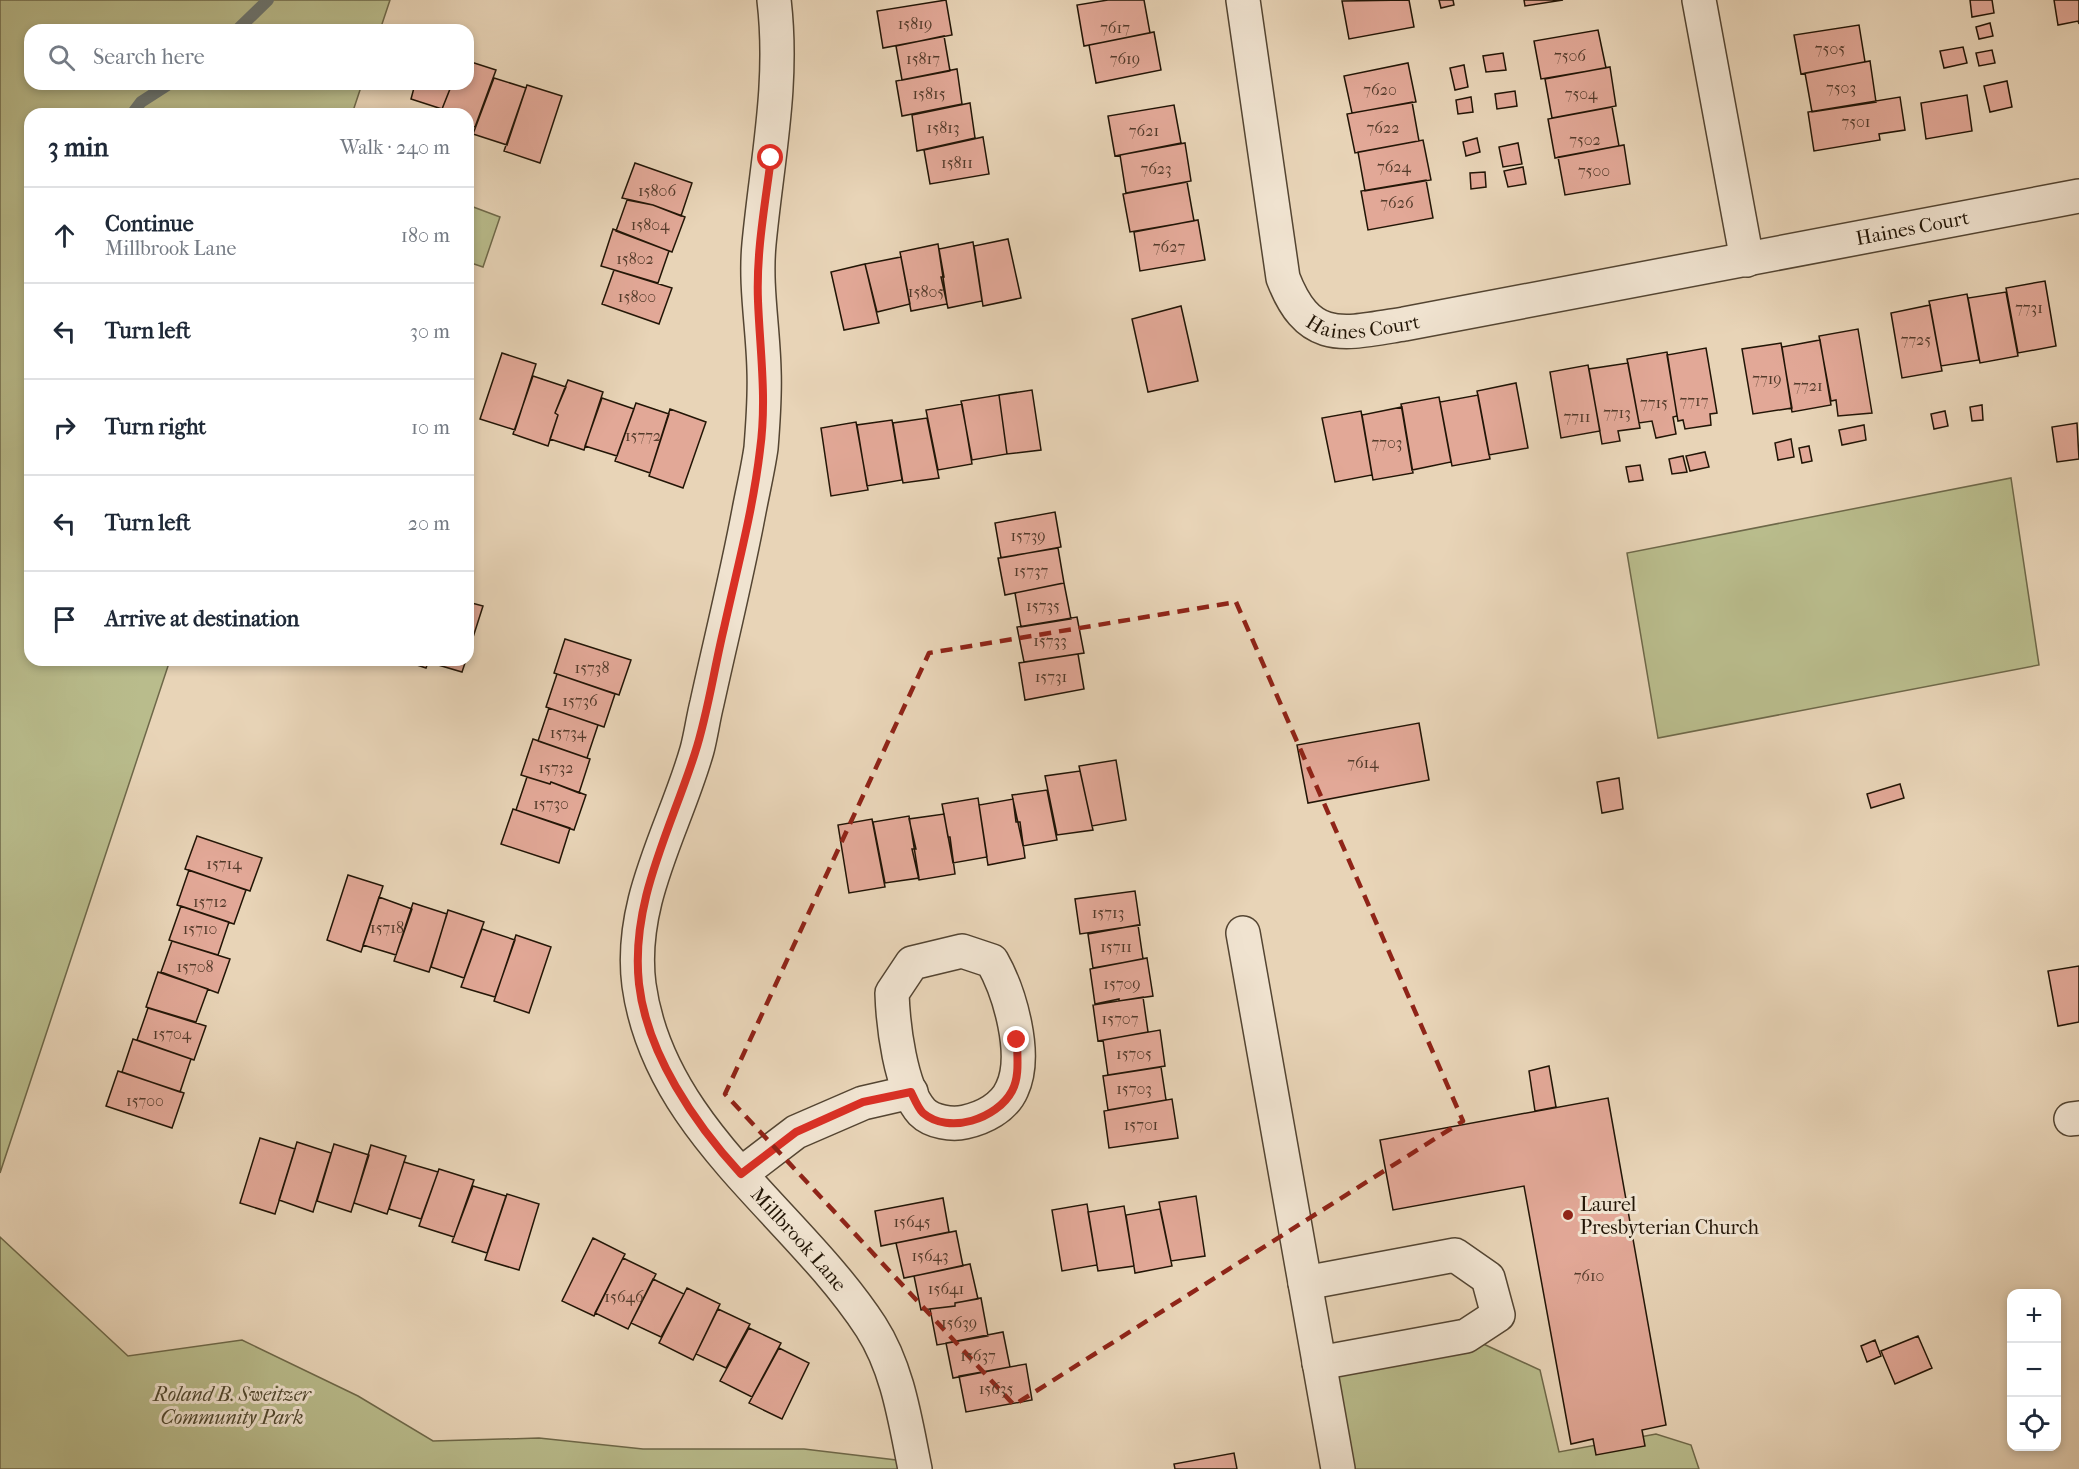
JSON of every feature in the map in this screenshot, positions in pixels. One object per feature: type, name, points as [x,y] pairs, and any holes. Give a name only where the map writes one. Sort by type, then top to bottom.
[{"type":"street","name":"Millbrook Lane","points":[[774,0],[778,88],[759,246],[758,300],[764,369],[760,450],[742,549],[696,751],[650,880],[639,922],[639,986],[656,1046],[676,1088],[710,1140],[803,1242],[870,1326],[885,1353],[896,1381],[915,1469]]},
{"type":"street","name":"Haines Court","points":[[1243,0],[1283,278],[1292,302],[1305,318],[1318,328],[1367,330],[1404,324],[2079,196]]},
{"type":"street","points":[[1699,0],[1747,260]]},
{"type":"street","points":[[1243,933],[1338,1469]]},
{"type":"street","points":[[962,951],[992,961],[1008,997],[1017,1040],[1017,1070],[1012,1090],[1001,1106],[978,1119],[952,1125],[923,1113],[911,1092],[900,1060],[892,993],[912,963],[962,951]]},
{"type":"street","points":[[741,1174],[796,1132],[816,1122],[863,1102],[911,1092]]},
{"type":"street","points":[[1305,1283],[1455,1255],[1488,1278],[1498,1315],[1466,1336],[1319,1363]]},
{"type":"highlighted area","points":[[1236,602],[1463,1121],[1014,1405],[725,1094],[929,653]]},
{"type":"green space","points":[[0,0],[390,0],[382,24],[24,24],[24,90],[360,90],[354,108],[24,108],[24,666],[168,666],[0,1173]]},
{"type":"green space","points":[[474,207],[500,217],[483,267],[474,264]]},
{"type":"green space","points":[[2011,478],[2039,665],[1658,738],[1627,553]]},
{"type":"green space","name":"Roland B. Sweitzer Community Park","points":[[0,1237],[128,1356],[242,1340],[358,1396],[433,1441],[539,1438],[643,1449],[804,1449],[913,1462],[915,1469],[0,1469]]},
{"type":"green space","points":[[1466,1336],[1540,1370],[1559,1452],[1656,1434],[1691,1445],[1699,1469],[1338,1469],[1319,1363]]},
{"type":"building","points":[[946,0],[952,35],[883,48],[877,11]]},
{"type":"building","points":[[1108,0],[1144,0],[1150,33],[1084,46],[1077,5]]},
{"type":"building","points":[[1409,0],[1414,27],[1349,39],[1342,1]]},
{"type":"building","points":[[1439,0],[1453,0],[1454,5],[1441,8]]},
{"type":"building","points":[[1524,0],[1563,0],[1525,6]]},
{"type":"building","points":[[1970,0],[1992,0],[1994,13],[1972,17]]},
{"type":"building","points":[[2054,0],[2079,0],[2079,24],[2078,21],[2058,25]]},
{"type":"building","points":[[1990,23],[1993,36],[1979,39],[1976,27]]},
{"type":"building","points":[[1859,25],[1865,62],[1801,74],[1794,35]]},
{"type":"building","points":[[1598,30],[1606,68],[1541,79],[1534,41]]},
{"type":"building","points":[[1154,32],[1161,70],[1096,83],[1089,45]]},
{"type":"building","points":[[944,36],[950,71],[902,80],[896,46]]},
{"type":"building","points":[[1963,47],[1967,63],[1944,68],[1940,51]]},
{"type":"building","points":[[1992,50],[1995,63],[1979,66],[1976,53]]},
{"type":"building","points":[[1503,53],[1506,70],[1486,72],[1483,56]]},
{"type":"building","points":[[1870,61],[1876,102],[1812,112],[1805,73]]},
{"type":"building","points":[[474,63],[496,70],[475,127],[474,108],[442,108],[450,90],[474,90]]},
{"type":"building","points":[[1408,63],[1416,102],[1352,113],[1344,76]]},
{"type":"building","points":[[1464,65],[1468,87],[1455,90],[1450,68]]},
{"type":"building","points":[[1610,67],[1616,106],[1552,118],[1545,79]]},
{"type":"building","points":[[957,69],[962,104],[902,116],[896,81]]},
{"type":"building","points":[[494,78],[526,88],[507,145],[474,134]]},
{"type":"building","points":[[2007,81],[2012,107],[1990,112],[1984,86]]},
{"type":"building","points":[[527,85],[562,96],[540,163],[504,151]]},
{"type":"building","points":[[413,90],[450,90],[442,108],[411,99]]},
{"type":"building","points":[[1515,91],[1517,106],[1497,109],[1495,94]]},
{"type":"building","points":[[1967,95],[1972,131],[1926,139],[1921,103]]},
{"type":"building","points":[[1471,97],[1473,112],[1458,114],[1456,100]]},
{"type":"building","points":[[1900,97],[1905,130],[1879,134],[1880,140],[1814,151],[1808,112]]},
{"type":"building","points":[[1412,102],[1419,141],[1355,153],[1347,114]]},
{"type":"building","points":[[970,103],[975,138],[917,151],[912,115]]},
{"type":"building","points":[[1174,105],[1181,143],[1115,156],[1108,116]]},
{"type":"building","points":[[1612,107],[1619,146],[1555,158],[1548,119]]},
{"type":"building","points":[[983,137],[989,174],[930,184],[924,150]]},
{"type":"building","points":[[1477,138],[1480,152],[1466,156],[1463,142]]},
{"type":"building","points":[[1423,140],[1431,180],[1365,191],[1358,152]]},
{"type":"building","points":[[1185,143],[1191,181],[1126,193],[1120,155]]},
{"type":"building","points":[[1518,143],[1522,164],[1503,167],[1499,147]]},
{"type":"building","points":[[1624,145],[1630,184],[1565,195],[1558,157]]},
{"type":"building","points":[[635,163],[692,183],[681,216],[653,205],[622,198]]},
{"type":"building","points":[[1523,167],[1526,184],[1508,187],[1504,171]]},
{"type":"building","points":[[1485,172],[1486,187],[1471,189],[1470,173]]},
{"type":"building","points":[[1426,180],[1433,218],[1368,230],[1361,191]]},
{"type":"building","points":[[1187,182],[1194,221],[1130,232],[1123,194]]},
{"type":"building","points":[[627,200],[653,205],[685,217],[672,252],[616,231]]},
{"type":"building","points":[[1198,220],[1205,260],[1140,271],[1134,232]]},
{"type":"building","points":[[613,229],[669,251],[658,283],[601,266]]},
{"type":"building","points":[[1008,239],[1021,298],[983,306],[974,246]]},
{"type":"building","points":[[973,242],[982,301],[948,308],[941,277],[944,277],[939,249]]},
{"type":"building","points":[[938,244],[947,304],[911,311],[900,252]]},
{"type":"building","points":[[901,257],[910,304],[877,312],[865,264]]},
{"type":"building","points":[[865,264],[879,323],[844,330],[831,272]]},
{"type":"building","points":[[614,270],[672,288],[659,324],[602,304]]},
{"type":"building","points":[[2045,281],[2056,346],[2018,353],[2006,288]]},
{"type":"building","points":[[2006,292],[2018,356],[1980,363],[1968,298]]},
{"type":"building","points":[[1967,294],[1979,360],[1941,366],[1929,301]]},
{"type":"building","points":[[1930,305],[1942,371],[1902,378],[1891,313]]},
{"type":"building","points":[[1181,306],[1198,381],[1148,392],[1132,319]]},
{"type":"building","points":[[1858,329],[1872,413],[1838,416],[1836,400],[1831,401],[1819,336]]},
{"type":"building","points":[[1820,340],[1831,405],[1792,412],[1782,347]]},
{"type":"building","points":[[1781,343],[1792,408],[1753,414],[1742,349]]},
{"type":"building","points":[[1706,348],[1717,413],[1710,414],[1711,425],[1685,429],[1683,420],[1678,421],[1667,355]]},
{"type":"building","points":[[1667,352],[1677,416],[1673,417],[1676,434],[1656,438],[1652,421],[1639,423],[1627,359]]},
{"type":"building","points":[[502,353],[536,364],[515,430],[480,419]]},
{"type":"building","points":[[1628,363],[1640,428],[1618,431],[1620,441],[1602,444],[1589,369]]},
{"type":"building","points":[[1588,365],[1600,431],[1561,438],[1550,372]]},
{"type":"building","points":[[533,376],[566,387],[555,413],[558,415],[548,446],[513,434]]},
{"type":"building","points":[[568,380],[603,392],[584,450],[550,439],[558,415],[555,413]]},
{"type":"building","points":[[1516,383],[1528,448],[1489,455],[1477,391]]},
{"type":"building","points":[[1032,390],[1041,450],[1007,454],[999,395]]},
{"type":"building","points":[[999,395],[1007,454],[972,460],[961,401]]},
{"type":"building","points":[[1478,395],[1490,459],[1452,466],[1440,402]]},
{"type":"building","points":[[1439,397],[1451,462],[1412,470],[1401,404]]},
{"type":"building","points":[[602,398],[634,409],[617,456],[585,446]]},
{"type":"building","points":[[636,403],[669,414],[650,473],[615,461]]},
{"type":"building","points":[[962,404],[972,464],[938,470],[926,410]]},
{"type":"building","points":[[1982,405],[1983,420],[1972,421],[1970,407]]},
{"type":"building","points":[[1402,407],[1413,473],[1373,480],[1362,415]]},
{"type":"building","points":[[670,409],[706,422],[683,488],[649,476]]},
{"type":"building","points":[[1361,411],[1372,475],[1335,482],[1322,418]]},
{"type":"building","points":[[1945,411],[1948,426],[1934,429],[1931,414]]},
{"type":"building","points":[[927,418],[939,478],[903,483],[893,423]]},
{"type":"building","points":[[892,420],[902,480],[867,486],[857,425]]},
{"type":"building","points":[[856,422],[868,490],[831,496],[821,428]]},
{"type":"building","points":[[2077,423],[2079,459],[2057,462],[2052,427]]},
{"type":"building","points":[[1864,425],[1866,440],[1842,445],[1839,430]]},
{"type":"building","points":[[1791,439],[1794,457],[1778,460],[1775,443]]},
{"type":"building","points":[[1809,446],[1812,461],[1802,463],[1799,448]]},
{"type":"building","points":[[1705,452],[1709,467],[1690,471],[1686,456]]},
{"type":"building","points":[[1683,456],[1687,472],[1672,474],[1669,459]]},
{"type":"building","points":[[1640,465],[1643,480],[1629,482],[1626,467]]},
{"type":"building","points":[[1055,512],[1061,547],[1001,558],[995,523]]},
{"type":"building","points":[[1058,548],[1064,583],[1005,595],[998,558]]},
{"type":"building","points":[[1064,583],[1071,619],[1021,627],[1015,593]]},
{"type":"building","points":[[474,604],[483,606],[474,634]]},
{"type":"building","points":[[1077,617],[1084,653],[1024,662],[1017,627]]},
{"type":"building","points":[[565,639],[631,660],[619,695],[554,673]]},
{"type":"building","points":[[1078,654],[1084,689],[1025,700],[1019,663]]},
{"type":"building","points":[[442,666],[464,666],[462,672]]},
{"type":"building","points":[[557,674],[615,694],[604,727],[546,707]]},
{"type":"building","points":[[549,708],[598,725],[587,758],[538,741]]},
{"type":"building","points":[[1419,723],[1429,780],[1308,803],[1297,745]]},
{"type":"building","points":[[533,739],[590,759],[579,793],[551,782],[550,784],[521,775]]},
{"type":"building","points":[[1116,760],[1126,820],[1092,826],[1079,766]]},
{"type":"building","points":[[1080,771],[1093,830],[1057,835],[1045,776]]},
{"type":"building","points":[[527,777],[550,784],[551,782],[586,795],[574,830],[516,810]]},
{"type":"building","points":[[1619,778],[1623,809],[1602,813],[1597,782]]},
{"type":"building","points":[[1900,784],[1904,798],[1871,808],[1867,794]]},
{"type":"building","points":[[1047,790],[1057,840],[1023,846],[1012,795]]},
{"type":"building","points":[[978,798],[987,857],[953,863],[942,804]]},
{"type":"building","points":[[1013,799],[1016,822],[1020,822],[1025,858],[988,865],[979,805]]},
{"type":"building","points":[[513,809],[570,828],[559,863],[501,844]]},
{"type":"building","points":[[944,814],[955,874],[919,880],[912,849],[916,849],[909,819]]},
{"type":"building","points":[[909,816],[919,878],[885,883],[873,822]]},
{"type":"building","points":[[872,819],[885,887],[849,893],[838,825]]},
{"type":"building","points":[[197,836],[262,858],[250,891],[185,869]]},
{"type":"building","points":[[189,870],[246,890],[234,924],[177,905]]},
{"type":"building","points":[[348,875],[383,886],[361,952],[327,940]]},
{"type":"building","points":[[1135,891],[1140,925],[1080,934],[1075,899]]},
{"type":"building","points":[[379,897],[412,909],[396,955],[363,945]]},
{"type":"building","points":[[413,903],[447,914],[429,972],[394,961]]},
{"type":"building","points":[[181,906],[229,922],[218,955],[169,940]]},
{"type":"building","points":[[448,910],[484,922],[464,978],[431,967]]},
{"type":"building","points":[[1138,925],[1143,959],[1093,968],[1088,934]]},
{"type":"building","points":[[482,929],[515,940],[495,997],[461,987]]},
{"type":"building","points":[[516,935],[551,947],[529,1013],[494,1001]]},
{"type":"building","points":[[172,941],[230,959],[218,993],[161,972]]},
{"type":"building","points":[[1147,958],[1153,996],[1095,1004],[1090,969]]},
{"type":"building","points":[[2079,966],[2079,1022],[2058,1026],[2048,971]]},
{"type":"building","points":[[158,972],[208,989],[196,1022],[146,1007]]},
{"type":"building","points":[[1143,997],[1148,1032],[1098,1041],[1093,1005]]},
{"type":"building","points":[[148,1008],[206,1026],[194,1060],[137,1040]]},
{"type":"building","points":[[1160,1030],[1165,1066],[1108,1075],[1103,1040]]},
{"type":"building","points":[[133,1039],[191,1059],[180,1092],[122,1072]]},
{"type":"building","points":[[1549,1066],[1556,1107],[1535,1111],[1529,1071]]},
{"type":"building","points":[[1161,1067],[1166,1100],[1108,1110],[1103,1076]]},
{"type":"building","points":[[118,1071],[184,1093],[172,1128],[106,1106]]},
{"type":"building","points":[[1608,1098],[1666,1425],[1642,1430],[1645,1446],[1596,1455],[1593,1439],[1571,1444],[1524,1186],[1393,1210],[1380,1140]]},
{"type":"building","points":[[1172,1099],[1178,1138],[1109,1148],[1104,1111]]},
{"type":"building","points":[[260,1138],[295,1149],[275,1214],[240,1203]]},
{"type":"building","points":[[297,1142],[331,1153],[313,1212],[279,1200]]},
{"type":"building","points":[[334,1144],[369,1155],[351,1212],[317,1201]]},
{"type":"building","points":[[371,1145],[406,1156],[387,1214],[354,1203]]},
{"type":"building","points":[[404,1162],[438,1172],[421,1219],[389,1209]]},
{"type":"building","points":[[439,1169],[474,1180],[454,1237],[419,1226]]},
{"type":"building","points":[[473,1186],[506,1196],[487,1253],[452,1242]]},
{"type":"building","points":[[507,1194],[539,1204],[519,1270],[485,1260]]},
{"type":"building","points":[[1196,1196],[1205,1256],[1171,1261],[1159,1202]]},
{"type":"building","points":[[943,1198],[949,1232],[881,1246],[875,1211]]},
{"type":"building","points":[[1087,1204],[1097,1265],[1062,1271],[1052,1210]]},
{"type":"building","points":[[1124,1206],[1134,1266],[1098,1271],[1088,1212]]},
{"type":"building","points":[[1160,1209],[1172,1266],[1135,1273],[1126,1215]]},
{"type":"building","points":[[956,1231],[963,1266],[904,1278],[896,1243]]},
{"type":"building","points":[[593,1238],[625,1254],[594,1316],[562,1301]]},
{"type":"building","points":[[623,1258],[656,1274],[628,1329],[595,1313]]},
{"type":"building","points":[[970,1264],[978,1299],[955,1303],[955,1306],[921,1310],[914,1276]]},
{"type":"building","points":[[653,1279],[684,1294],[661,1337],[631,1323]]},
{"type":"building","points":[[687,1288],[720,1304],[693,1360],[659,1343]]},
{"type":"building","points":[[981,1298],[988,1336],[937,1345],[930,1309],[955,1306],[955,1303]]},
{"type":"building","points":[[718,1309],[750,1324],[726,1368],[696,1354]]},
{"type":"building","points":[[749,1328],[781,1343],[752,1397],[720,1381]]},
{"type":"building","points":[[1003,1332],[1010,1367],[953,1378],[946,1343]]},
{"type":"building","points":[[1918,1336],[1932,1368],[1895,1384],[1881,1351]]},
{"type":"building","points":[[1875,1340],[1881,1356],[1867,1362],[1861,1346]]},
{"type":"building","points":[[779,1348],[809,1363],[782,1419],[749,1403]]},
{"type":"building","points":[[1026,1364],[1032,1400],[966,1412],[959,1376]]},
{"type":"building","points":[[1234,1453],[1237,1469],[1175,1469],[1174,1464]]},
{"type":"waterway","points":[[243,24],[268,0]]},
{"type":"waterway","points":[[136,108],[141,102],[160,90]]},
{"type":"place","name":"Laurel Presbyterian Church","points":[[1568,1215]]},
{"type":"route","points":[[771,158],[759,246],[758,300],[764,369],[760,450],[742,549],[696,751],[650,880],[639,922],[639,986],[647,1016],[656,1046],[676,1088],[710,1140],[741,1174],[796,1132],[863,1102],[911,1092],[923,1113],[952,1125],[978,1119],[1001,1106],[1012,1090],[1017,1070],[1017,1040]]}]
